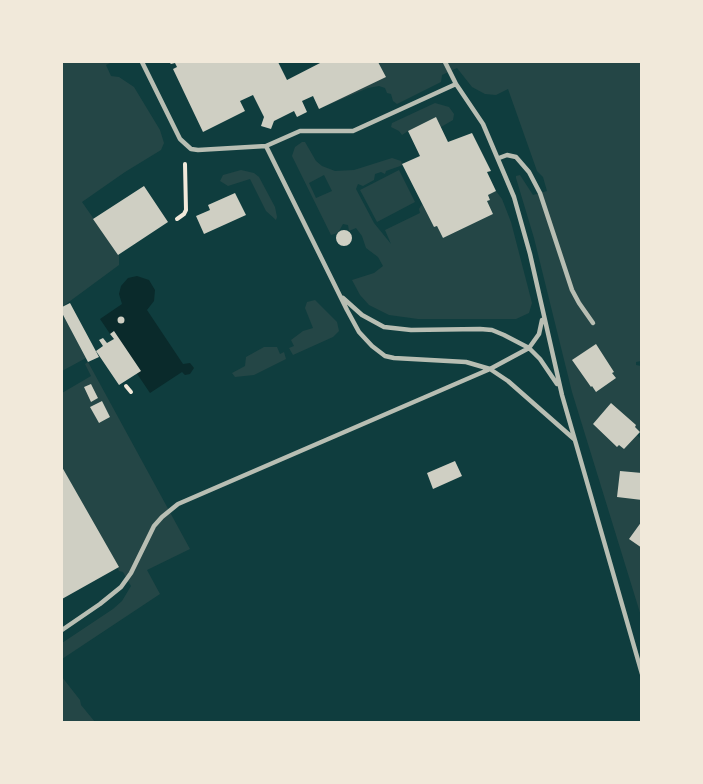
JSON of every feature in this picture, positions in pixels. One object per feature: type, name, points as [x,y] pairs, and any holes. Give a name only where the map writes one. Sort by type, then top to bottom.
[{"type":"lane","points":[[142,62],[184,144],[191,149],[207,151],[266,146],[300,131],[343,132],[363,128],[456,84]]},
{"type":"lane","points":[[445,62],[456,84],[477,113],[499,158],[514,197],[562,395],[642,674]]},
{"type":"lane","points":[[266,146],[359,332],[372,346],[385,356],[410,360],[466,362],[490,369],[508,381],[575,439]]},
{"type":"lane","points":[[499,158],[507,155],[516,157],[530,172],[540,193],[572,290],[593,323]]},
{"type":"lane","points":[[339,293],[362,315],[384,327],[397,330],[492,330],[529,348],[549,371],[562,395]]},
{"type":"lane","points":[[62,630],[121,587],[131,573],[154,526],[178,504],[490,369],[529,348],[535,342],[543,314]]},
{"type":"path","points":[[177,219],[186,210],[184,144]]},
{"type":"path","points":[[126,386],[131,392]]},
{"type":"shaded area","points":[[62,62],[112,62],[106,65],[111,76],[119,77],[134,87],[160,130],[164,143],[161,150],[82,202],[119,255],[119,265],[62,307]]},
{"type":"shaded area","points":[[376,62],[641,62],[641,361],[636,362],[636,365],[641,366],[641,434],[639,432],[637,435],[641,437],[641,616],[572,392],[534,238],[516,178],[520,175],[533,195],[547,191],[543,177],[537,171],[508,89],[496,95],[485,94],[472,87],[457,68],[442,75],[441,82],[397,104],[385,88],[379,86],[368,88],[321,108],[383,76]]},
{"type":"shaded area","points":[[435,103],[449,107],[454,114],[453,120],[441,127],[408,131],[402,135],[391,127],[392,123]]},
{"type":"shaded area","points":[[305,142],[316,161],[335,171],[354,170],[392,158],[401,161],[403,165],[386,171],[385,174],[381,172],[375,174],[374,180],[363,186],[358,184],[356,189],[374,223],[391,244],[385,230],[420,213],[419,209],[422,204],[434,227],[437,226],[443,238],[493,214],[487,201],[490,200],[488,195],[496,191],[502,199],[511,222],[532,303],[529,313],[516,319],[418,319],[389,315],[369,305],[360,295],[352,280],[374,273],[383,266],[378,257],[366,248],[356,228],[349,231],[348,225],[343,224],[338,233],[331,235],[292,156],[295,147]],"holes":[[[324,175],[332,191],[316,198],[309,183]]]},
{"type":"shaded area","points":[[241,170],[254,173],[259,177],[275,207],[276,220],[266,211],[250,179],[228,186],[220,181],[223,175]]},
{"type":"shaded area","points":[[399,170],[415,202],[377,222],[360,190]]},
{"type":"shaded area","points":[[137,276],[149,280],[155,290],[154,301],[147,310],[183,364],[190,363],[194,368],[190,374],[185,375],[182,372],[150,393],[100,319],[122,304],[119,294],[121,286],[128,278]]},
{"type":"shaded area","points":[[315,300],[337,322],[339,331],[333,337],[293,355],[289,348],[294,346],[291,340],[303,331],[313,328],[305,308],[307,302]]},
{"type":"shaded area","points":[[62,313],[86,358],[62,371]]},
{"type":"shaded area","points":[[264,347],[277,347],[280,354],[284,352],[286,359],[254,375],[235,377],[232,373],[245,366],[246,357]]},
{"type":"shaded area","points":[[88,362],[190,549],[147,570],[160,594],[62,659],[62,643],[113,609],[122,601],[131,586],[123,572],[119,571],[62,467],[62,393],[91,376],[85,364]],"holes":[[[102,401],[110,417],[99,423],[91,408]]]},
{"type":"shaded area","points":[[62,677],[80,700],[81,705],[95,722],[62,722]]},
{"type":"building","points":[[169,62],[278,62],[287,80],[322,62],[378,62],[386,77],[319,109],[313,96],[302,101],[307,112],[297,117],[294,111],[274,121],[271,129],[261,126],[264,117],[253,95],[240,101],[245,111],[203,132],[173,69],[177,67],[175,63]]},
{"type":"building","points":[[436,117],[448,142],[472,133],[491,171],[487,172],[496,191],[488,195],[490,200],[487,201],[493,214],[443,238],[437,226],[434,227],[402,164],[420,156],[408,131]]},
{"type":"building","points":[[144,186],[168,222],[118,255],[93,219]]},
{"type":"building","points":[[235,193],[246,215],[204,234],[196,216],[210,210],[208,205]]},
{"type":"building","points":[[341,230],[347,230],[352,238],[350,244],[341,246],[336,241],[336,235]]},
{"type":"building","points":[[70,303],[99,357],[88,362],[62,313],[62,307]]},
{"type":"building","points":[[121,316],[125,320],[121,324],[117,320]]},
{"type":"building","points":[[114,331],[141,371],[119,385],[96,351],[103,346],[99,340],[103,338],[107,343],[114,339],[110,334]]},
{"type":"building","points":[[596,344],[616,378],[596,392],[572,360]]},
{"type":"building","points":[[91,384],[98,398],[91,402],[84,387]]},
{"type":"building","points":[[102,401],[110,417],[99,423],[90,407]]},
{"type":"building","points":[[611,403],[636,425],[635,427],[640,432],[624,449],[619,445],[617,447],[593,424]]},
{"type":"building","points":[[455,461],[462,476],[433,489],[427,473]]},
{"type":"building","points":[[62,467],[119,567],[62,599]]},
{"type":"building","points":[[620,471],[642,473],[642,500],[617,497]]},
{"type":"building","points":[[642,521],[642,548],[629,539]]}]
